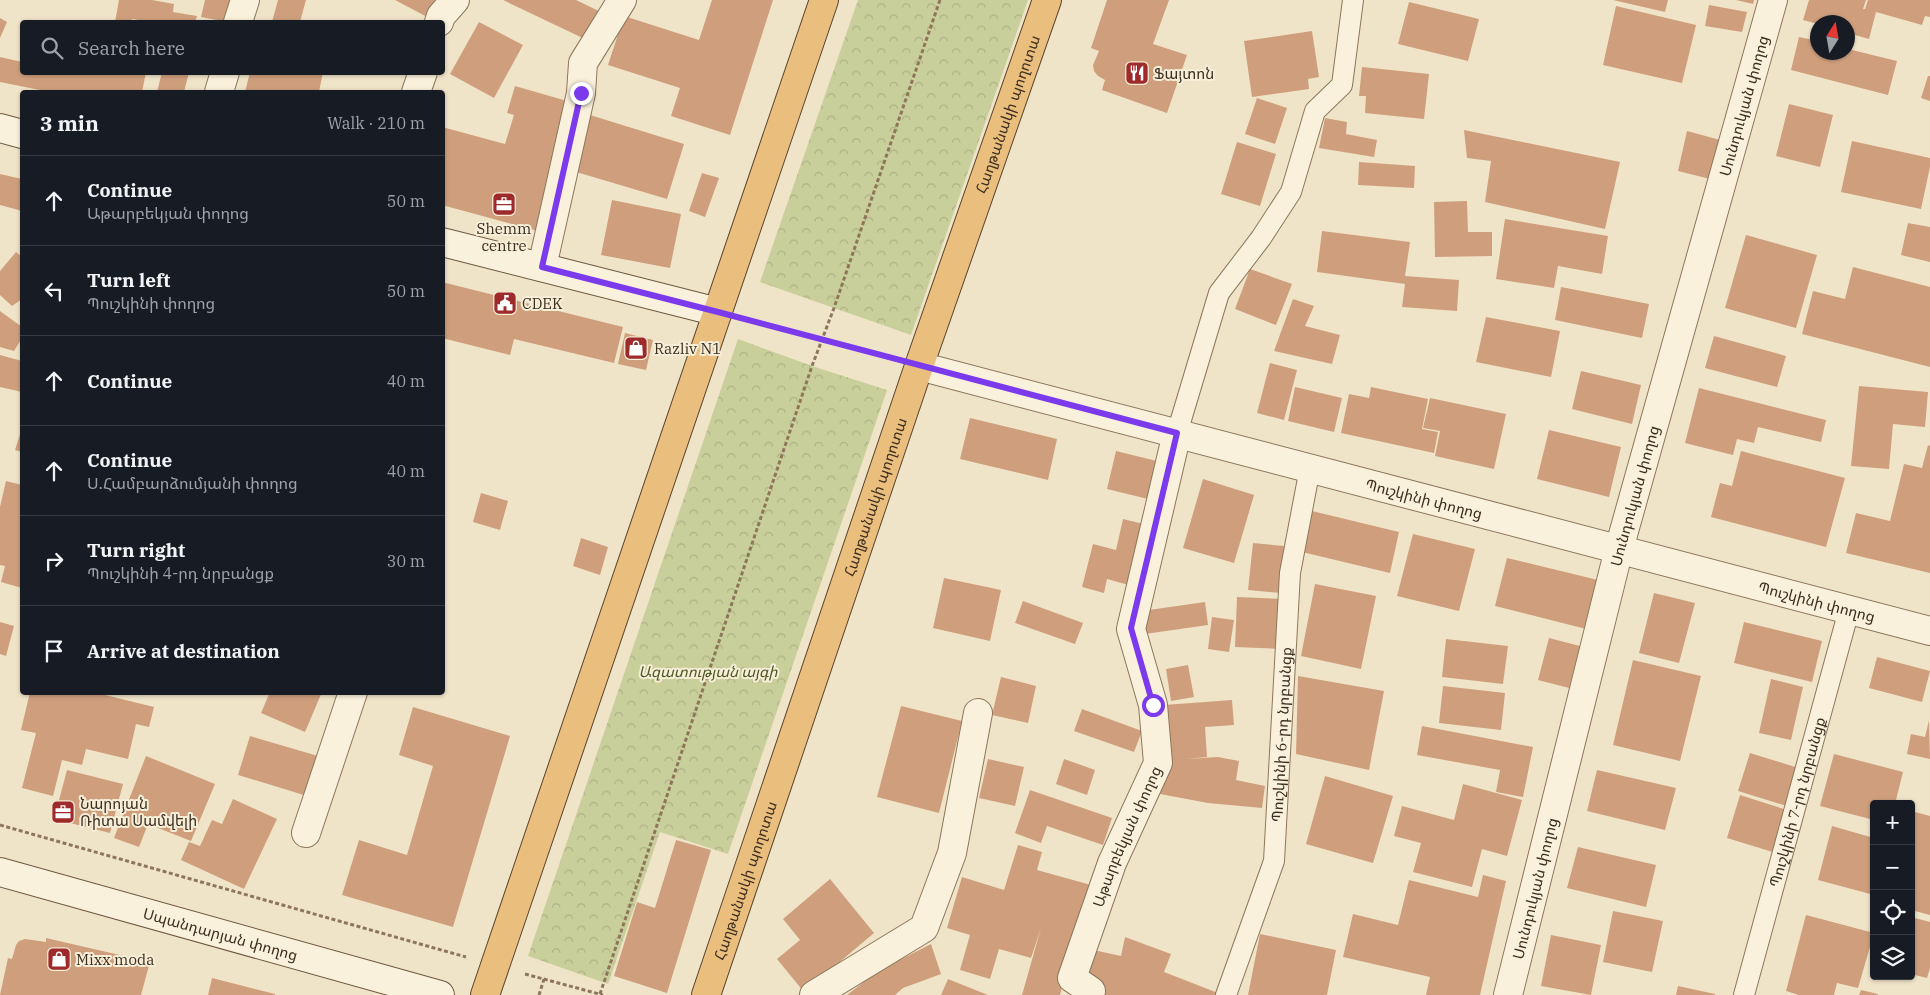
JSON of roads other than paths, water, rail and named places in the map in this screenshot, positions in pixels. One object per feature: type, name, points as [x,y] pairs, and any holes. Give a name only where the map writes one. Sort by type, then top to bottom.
[{"type":"highway","points":[[485,995],[824,0]]},
{"type":"highway","name":"Հաղթանակի պողոտա","points":[[712,994],[919,366],[1047,0]]},
{"type":"street","points":[[239,20],[245,0]]},
{"type":"street","points":[[440,20],[455,0]]},
{"type":"street","points":[[542,267],[581,93],[584,63],[622,0]]},
{"type":"street","name":"Սունդուկյան փողոց","points":[[1508,995],[1618,549],[1773,0]]},
{"type":"street","points":[[220,90],[224,75]]},
{"type":"street","points":[[417,90],[422,75]]},
{"type":"street","points":[[0,128],[20,133]]},
{"type":"street","points":[[445,243],[718,312]]},
{"type":"street","name":"Պուշկինի փողոց","points":[[919,366],[1930,631]]},
{"type":"street","name":"Աթարբեկյան փողոց","points":[[1090,995],[1091,991],[1072,978],[1112,864],[1158,763],[1153,705],[1131,628],[1177,433]]},
{"type":"street","points":[[306,832],[352,695]]},
{"type":"street","points":[[814,995],[924,928],[952,853],[978,713]]},
{"type":"street","name":"Սպանդարյան փողոց","points":[[0,872],[440,995]]},
{"type":"lane","points":[[1177,433],[1219,293],[1261,238],[1291,192],[1315,111],[1342,85],[1353,0]]},
{"type":"lane","name":"Պուշկինի 6-րդ նրբանցք","points":[[1226,995],[1274,861],[1290,572],[1310,468]]},
{"type":"lane","name":"Պուշկինի 7-րդ նրբանցք","points":[[1744,995],[1848,610]]},
{"type":"place","name":"Ֆայտոն","points":[[1137,73]]},
{"type":"place","name":"Shemm centre","points":[[504,204]]},
{"type":"place","name":"CDEK","points":[[505,303]]},
{"type":"place","name":"Razliv N1","points":[[636,348]]},
{"type":"place","name":"Նարոյան Ռիտա Սամվելի","points":[[63,812]]},
{"type":"place","name":"Mixx moda","points":[[59,959]]},
{"type":"park label","name":"Ազատության այգի","points":[[708,671]]}]
